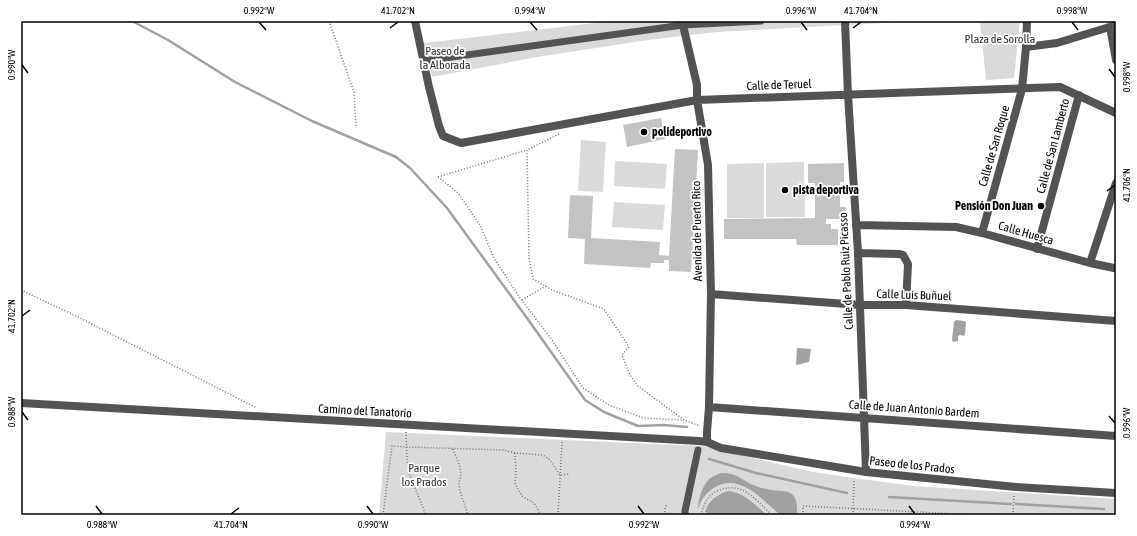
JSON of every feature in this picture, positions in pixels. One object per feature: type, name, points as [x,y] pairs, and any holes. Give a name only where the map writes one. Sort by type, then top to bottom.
[{"type":"street","points":[[415,21],[423,61],[682,23],[761,21]]},
{"type":"street","name":"Calle de Pablo Ruiz Picasso","points":[[845,21],[858,253],[866,472]]},
{"type":"street","name":"Calle de San Roque","points":[[982,233],[1022,89],[1027,21]]},
{"type":"street","name":"Avenida de Puerto Rico","points":[[682,23],[697,85],[708,165],[711,294],[707,442]]},
{"type":"street","points":[[1026,47],[1057,42],[1113,26],[1116,60]]},
{"type":"street","name":"Calle de Teruel","points":[[423,61],[439,126],[443,136],[461,143],[698,100],[1060,87],[1116,113]]},
{"type":"street","name":"Calle de San Lamberto","points":[[1037,249],[1079,95]]},
{"type":"street","points":[[1090,263],[1116,183]]},
{"type":"street","name":"Calle Huesca","points":[[856,225],[956,227],[1090,263],[1116,268]]},
{"type":"street","points":[[858,253],[903,255],[908,264],[906,305]]},
{"type":"street","name":"Calle Luis Buñuel","points":[[711,294],[860,305],[906,305],[1116,321]]},
{"type":"street","name":"Camino del Tanatorio","points":[[21,403],[707,442]]},
{"type":"street","name":"Calle de Juan Antonio Bardem","points":[[709,407],[1116,436]]},
{"type":"street","name":"Paseo de los Prados","points":[[707,442],[721,448],[866,472],[1016,487],[1116,493]]},
{"type":"street","points":[[685,515],[698,450]]},
{"type":"path","points":[[329,21],[354,92],[356,128]]},
{"type":"path","points":[[564,132],[527,150],[438,177],[458,193],[480,225],[494,258],[522,300],[552,340],[583,388],[609,405],[643,418],[684,420]]},
{"type":"path","points":[[527,150],[529,258],[533,279],[552,290],[604,309],[629,347],[622,355],[630,375],[638,386],[684,420],[700,426]]},
{"type":"path","points":[[522,300],[546,286]]},
{"type":"path","points":[[21,290],[263,410]]},
{"type":"path","points":[[406,425],[409,473],[426,515]]},
{"type":"path","points":[[558,515],[563,434]]},
{"type":"path","points":[[383,515],[392,446],[503,450],[515,453],[543,455],[550,460],[560,475]]},
{"type":"path","points":[[453,449],[460,467],[461,474],[459,484],[468,515]]},
{"type":"path","points":[[515,453],[515,484],[522,496],[534,503],[541,515]]},
{"type":"path","points":[[560,475],[570,474]]},
{"type":"path","points":[[853,515],[854,476]]},
{"type":"path","points":[[701,515],[705,504],[711,495],[723,488],[734,488],[746,492],[772,515]]},
{"type":"path","points":[[1014,494],[1014,515]]},
{"type":"path","points":[[664,515],[666,504]]},
{"type":"path","points":[[803,515],[803,506],[977,515]]},
{"type":"green space","name":"Paseo de la Alborada","points":[[612,21],[920,21],[717,32],[648,40],[537,57],[432,77],[424,43]]},
{"type":"green space","name":"Plaza de Sorolla","points":[[980,21],[1020,21],[1014,78],[986,80]]},
{"type":"green space","points":[[581,140],[606,142],[603,192],[578,191]]},
{"type":"green space","points":[[615,161],[667,164],[665,189],[614,186]]},
{"type":"green space","name":"pista deportiva","points":[[804,162],[805,217],[766,217],[766,163]]},
{"type":"green space","name":"pista deportiva","points":[[764,163],[764,218],[727,218],[727,164]]},
{"type":"green space","points":[[614,202],[665,205],[663,230],[612,227]]},
{"type":"green space","name":"Parque los Prados","points":[[386,432],[702,446],[813,472],[914,486],[1116,499],[1116,515],[379,515]]},
{"type":"shaded area","points":[[956,320],[966,322],[965,334],[964,336],[958,336],[958,341],[953,342],[954,322]]},
{"type":"shaded area","points":[[797,348],[811,349],[809,362],[796,365]]},
{"type":"shaded area","points":[[721,473],[732,474],[761,488],[785,491],[792,494],[796,501],[797,515],[780,515],[759,496],[742,486],[733,483],[724,484],[712,489],[702,499],[698,509],[704,485],[710,478]]},
{"type":"shaded area","points":[[727,491],[744,496],[767,515],[715,515],[705,512],[713,499]]},
{"type":"building","name":"polideportivo","points":[[661,118],[665,139],[627,147],[623,125]]},
{"type":"building","points":[[675,149],[698,150],[691,272],[669,271],[669,260],[664,260],[664,263],[651,263],[650,268],[584,264],[585,239],[568,238],[570,195],[593,196],[591,238],[660,242],[659,255],[669,256]]},
{"type":"building","points":[[844,163],[844,182],[840,182],[840,207],[846,207],[846,219],[826,219],[826,224],[831,224],[831,229],[838,229],[838,245],[797,245],[796,239],[724,239],[724,219],[815,218],[815,183],[808,183],[808,164]]},
{"type":"waterway","points":[[132,21],[168,40],[235,82],[312,121],[396,157],[410,168],[447,208],[585,400],[604,412],[638,426],[664,425],[687,427]]},
{"type":"waterway","points":[[709,459],[756,473],[847,493]]},
{"type":"waterway","points":[[889,497],[1011,504]]},
{"type":"waterway","points":[[1016,504],[1104,509]]},
{"type":"place","name":"polideportivo","points":[[644,132]]},
{"type":"place","name":"pista deportiva","points":[[785,190]]},
{"type":"place","name":"Pensión Don Juan","points":[[1041,206]]}]
